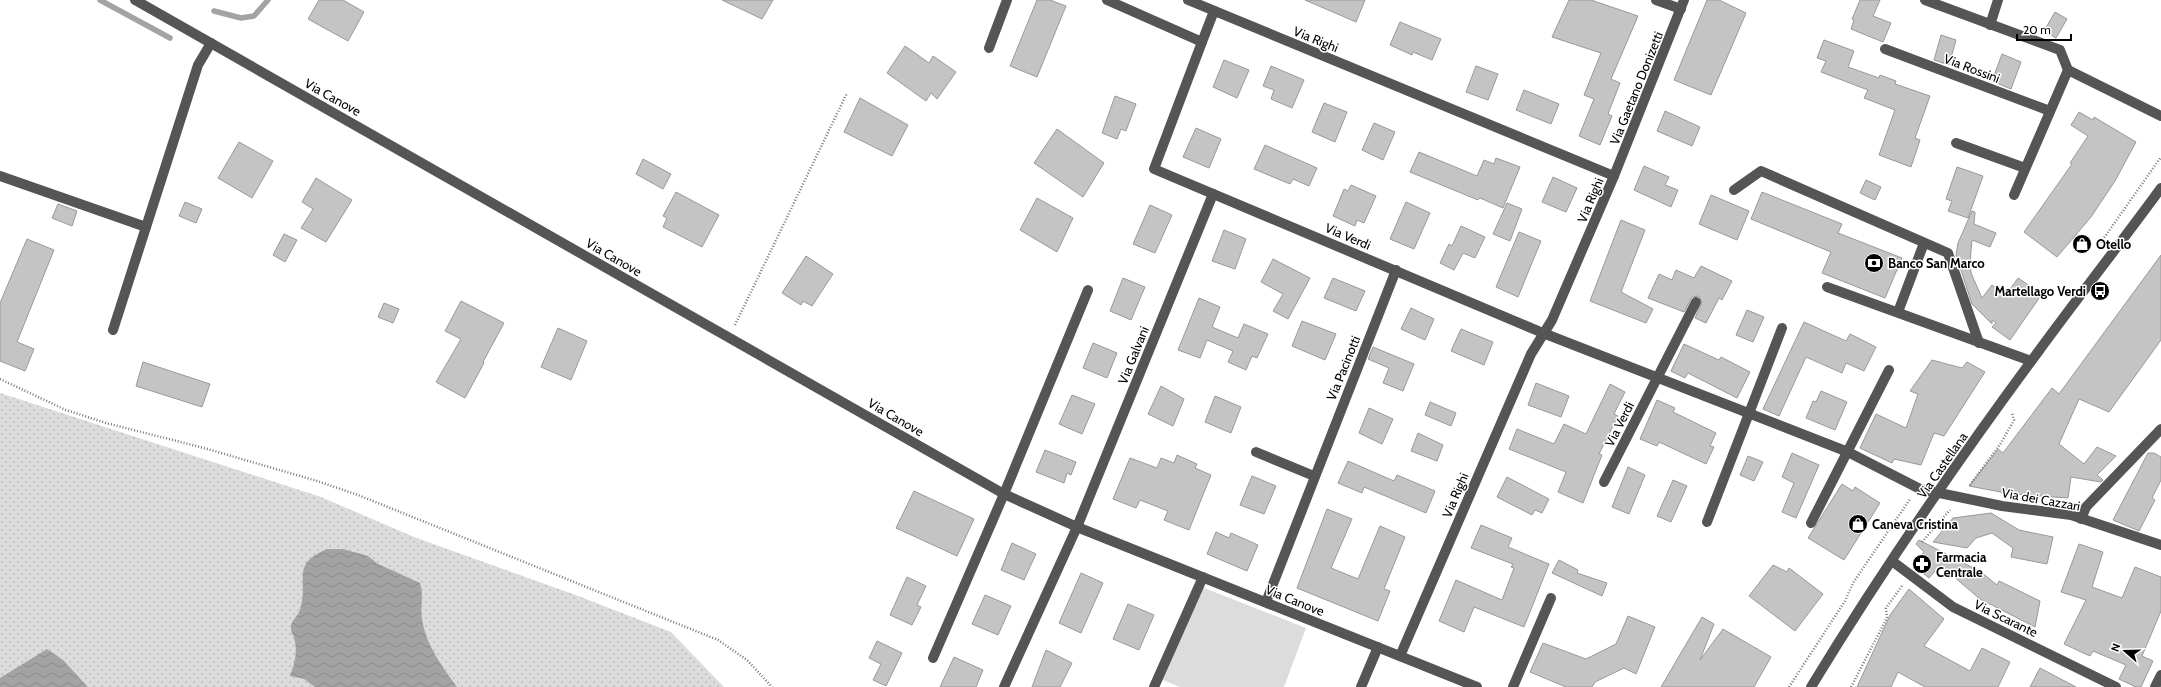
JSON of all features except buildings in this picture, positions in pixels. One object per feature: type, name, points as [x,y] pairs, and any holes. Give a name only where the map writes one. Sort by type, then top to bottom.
[{"type":"street","name":"Via Canove","points":[[135,0],[1004,494],[1078,527],[1477,687]]},
{"type":"street","points":[[989,48],[1007,0]]},
{"type":"street","points":[[1107,0],[1202,42]]},
{"type":"street","name":"Via Righi","points":[[1188,0],[1614,176],[1552,320],[1531,354],[1400,656]]},
{"type":"street","name":"Via Gaetano Donizetti","points":[[1614,176],[1682,4],[1656,0]]},
{"type":"street","points":[[1925,0],[2060,50],[2068,70],[2161,116]]},
{"type":"street","points":[[1990,25],[1998,0]]},
{"type":"street","name":"Via Verdi","points":[[1214,11],[1154,169],[1544,333],[1848,452],[1920,489],[1938,493]]},
{"type":"street","points":[[113,330],[198,65],[211,43]]},
{"type":"street","name":"Via Rossini","points":[[1885,49],[2050,111]]},
{"type":"street","points":[[2014,196],[2068,70]]},
{"type":"street","points":[[1956,143],[2025,168]]},
{"type":"street","points":[[1734,190],[1761,172],[1948,253],[1978,343]]},
{"type":"street","points":[[0,176],[146,226]]},
{"type":"street","name":"Via Castellana","points":[[1811,687],[1848,627],[1938,493],[2032,361],[2161,188]]},
{"type":"street","name":"Via Galvani","points":[[1078,527],[1213,194]]},
{"type":"street","points":[[1898,312],[1924,243]]},
{"type":"street","name":"Via Pacinotti","points":[[1266,602],[1314,476],[1396,270]]},
{"type":"street","points":[[1827,287],[1898,312],[1978,343],[2032,361]]},
{"type":"street","points":[[933,658],[1004,494],[1088,290]]},
{"type":"street","name":"Via Verdi","points":[[1604,482],[1696,302]]},
{"type":"street","points":[[1707,522],[1782,328]]},
{"type":"street","points":[[1811,523],[1889,370]]},
{"type":"street","points":[[2081,519],[2086,507],[2161,429]]},
{"type":"street","points":[[1256,452],[1314,476]]},
{"type":"street","name":"Via dei Cazzari","points":[[1938,493],[2081,519],[2161,545]]},
{"type":"street","points":[[1004,687],[1078,527]]},
{"type":"street","name":"Via Scarante","points":[[1892,561],[1953,607],[2116,687]]},
{"type":"street","points":[[1154,687],[1203,577]]},
{"type":"street","points":[[1513,687],[1551,598]]},
{"type":"street","points":[[1361,687],[1378,647]]},
{"type":"street","points":[[2155,687],[2161,675]]},
{"type":"path","points":[[728,337],[847,93]]},
{"type":"path","points":[[0,379],[66,410],[106,423],[204,448],[317,480],[365,498],[718,640],[747,660],[772,687]]},
{"type":"path","points":[[1789,687],[1845,601],[1853,583],[1912,496]]},
{"type":"path","points":[[1921,544],[1951,509]]},
{"type":"path","points":[[1850,687],[1887,618],[1886,608],[1904,583]]},
{"type":"shaded area","points":[[0,393],[321,497],[414,537],[573,594],[671,632],[724,687],[0,687]]},
{"type":"shaded area","points":[[1199,586],[1306,628],[1284,687],[1180,687],[1158,678]]},
{"type":"water","points":[[327,549],[343,549],[368,556],[378,564],[420,583],[422,592],[422,619],[427,638],[435,655],[457,687],[315,687],[304,679],[290,676],[295,661],[296,652],[291,626],[300,610],[304,567],[315,555]]},
{"type":"water","points":[[47,649],[63,660],[88,687],[0,687],[0,678]]},
{"type":"waterway","points":[[100,0],[170,38]]},
{"type":"waterway","points":[[214,11],[241,18],[254,16],[268,0]]},
{"type":"place","name":"Otello","points":[[2082,244]]},
{"type":"place","name":"Banco San Marco","points":[[1874,263]]},
{"type":"place","name":"Martellago Verdi","points":[[2100,291]]},
{"type":"place","name":"Caneva Cristina","points":[[1858,524]]},
{"type":"place","name":"Farmacia Centrale","points":[[1922,564]]}]
